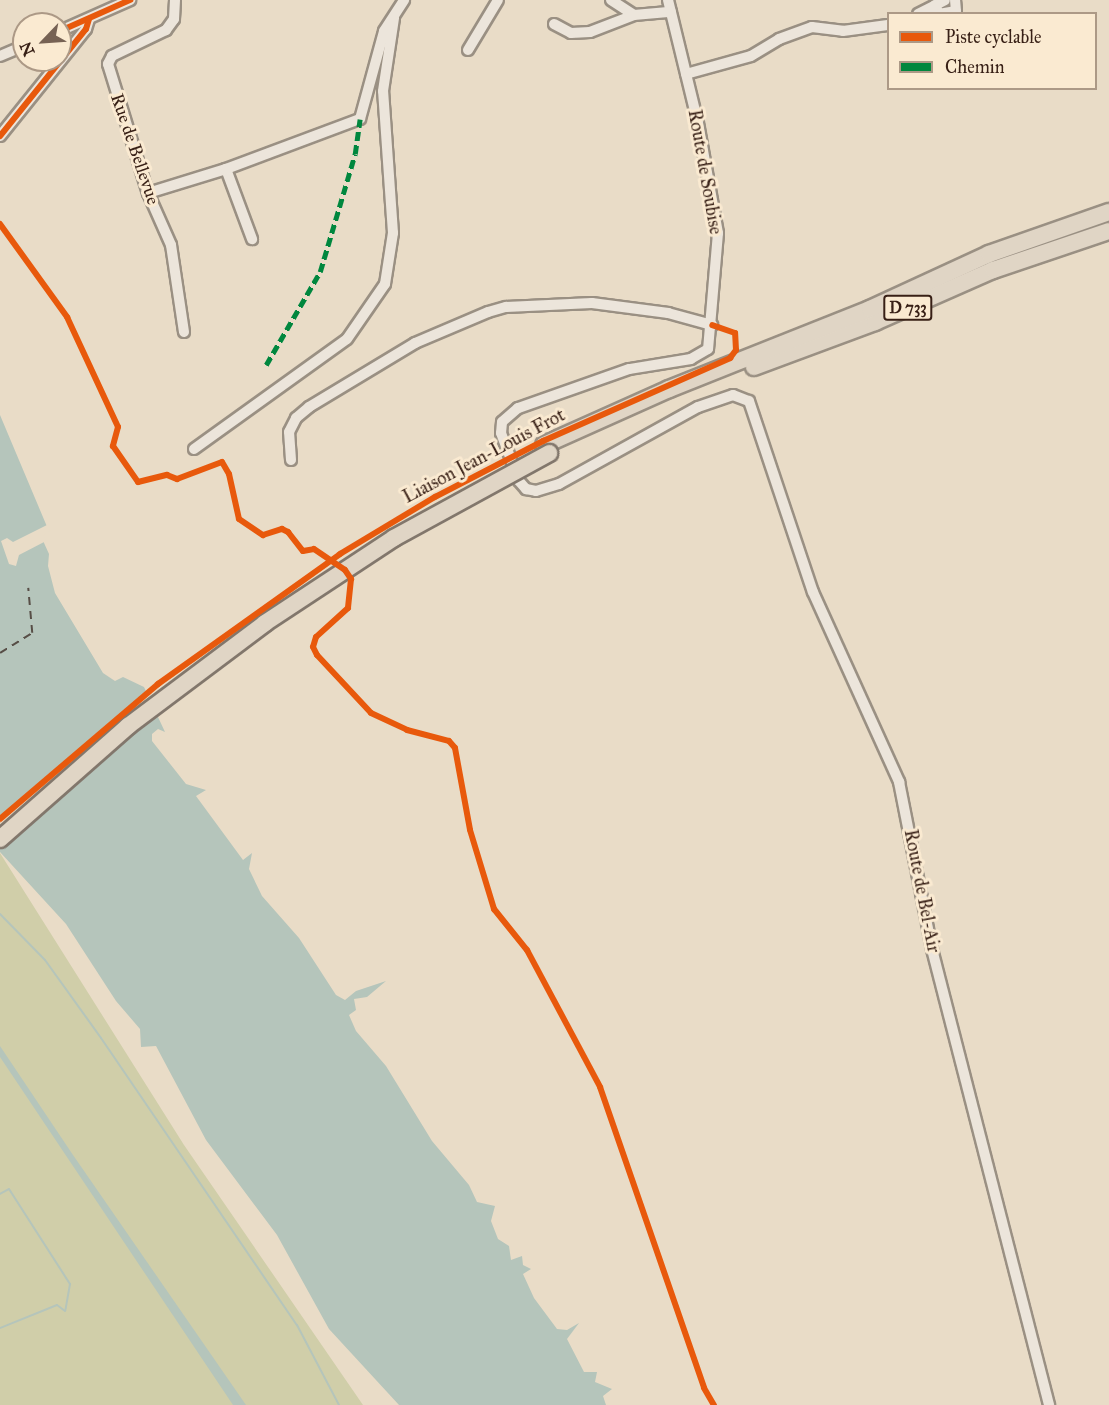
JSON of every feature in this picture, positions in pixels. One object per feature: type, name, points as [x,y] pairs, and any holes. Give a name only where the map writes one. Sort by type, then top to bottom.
[{"type":"main road","name":"D 733","points":[[0,825],[126,716],[254,618],[357,549],[547,449],[989,254],[1109,212]]},
{"type":"main road","name":"D 733","points":[[0,838],[128,726],[264,623],[394,538],[547,449],[668,399],[875,322],[993,270],[1109,231]]},
{"type":"street","points":[[72,26],[130,0]]},
{"type":"street","name":"Rue de Bellevue","points":[[175,0],[174,19],[166,30],[112,56],[108,64],[148,193],[171,246],[184,333]]},
{"type":"street","points":[[148,193],[226,169],[360,119],[384,31],[404,0]]},
{"type":"street","points":[[468,50],[498,0]]},
{"type":"street","points":[[611,0],[634,15]]},
{"type":"street","name":"Route de Soubise","points":[[668,0],[686,74],[718,233],[712,325],[708,349],[700,356],[629,369],[508,413],[502,422],[501,433],[519,481],[526,489],[536,491],[559,484],[698,407],[733,395],[743,397]]},
{"type":"street","points":[[922,12],[945,0]]},
{"type":"street","points":[[950,12],[956,11],[955,0]]},
{"type":"street","points":[[934,5],[938,12]]},
{"type":"street","points":[[554,24],[571,33],[590,32],[634,15],[671,12]]},
{"type":"street","points":[[194,449],[347,339],[385,284],[393,233],[383,91],[394,18]]},
{"type":"street","points":[[0,136],[86,28],[89,19]]},
{"type":"street","points":[[686,74],[751,56],[778,39],[812,27],[843,31],[887,26]]},
{"type":"street","points":[[226,169],[252,239]]},
{"type":"street","points":[[291,460],[289,432],[296,418],[309,407],[415,344],[488,312],[506,307],[592,303],[668,313],[712,325]]},
{"type":"street","name":"Route de Bel-Air","points":[[743,397],[753,408],[791,536],[813,592],[899,782],[932,949],[1049,1405]]},
{"type":"shaded area","points":[[0,415],[48,529],[40,534],[49,554],[48,566],[55,593],[103,673],[115,681],[123,677],[144,687],[165,732],[158,729],[152,734],[152,741],[186,784],[206,790],[196,796],[243,860],[252,853],[249,869],[262,896],[299,938],[336,995],[345,1000],[356,991],[386,981],[367,997],[354,999],[356,1010],[349,1015],[356,1031],[386,1066],[432,1141],[469,1185],[477,1202],[495,1206],[491,1221],[498,1239],[509,1246],[511,1260],[522,1256],[523,1265],[531,1269],[523,1274],[534,1298],[557,1329],[567,1330],[579,1323],[567,1339],[584,1372],[597,1372],[595,1382],[612,1389],[603,1396],[606,1405],[399,1405],[329,1329],[277,1235],[206,1140],[156,1046],[141,1047],[140,1029],[116,1001],[66,924],[0,852]]},
{"type":"shaded area","points":[[0,853],[184,1145],[363,1405],[0,1405]]},
{"type":"shaded area","points":[[0,1046],[246,1405],[233,1405],[0,1057]]},
{"type":"pier","points":[[49,524],[51,530],[43,535],[46,541],[19,555],[16,566],[9,564],[1,541],[7,538],[13,542]]},
{"type":"pier","points":[[148,690],[152,702],[0,847],[0,817]]},
{"type":"waterway","points":[[0,914],[45,960],[101,1038],[297,1325],[339,1405]]},
{"type":"waterway","points":[[0,1194],[9,1189],[70,1284],[65,1311],[57,1305],[0,1328]]},
{"type":"ferry route","points":[[0,653],[32,633],[28,588]]},
{"type":"marked path","points":[[266,365],[320,272],[355,154],[360,119]]},
{"type":"cycle path","points":[[72,26],[130,0]]},
{"type":"cycle path","points":[[0,136],[86,29],[89,19]]},
{"type":"cycle path","points":[[0,224],[67,317],[118,427],[113,446],[138,482],[167,475],[177,479],[222,462],[229,474],[239,519],[263,535],[282,529],[288,532],[303,551],[314,549],[345,570],[351,579],[348,608],[316,637],[313,647],[317,655],[371,713],[407,730],[449,741],[455,748],[470,830],[494,909],[527,950],[600,1087],[704,1388],[714,1405]]},
{"type":"cycle path","name":"Liaison Jean-Louis Frot","points":[[0,819],[158,684],[340,554],[435,497],[543,441],[730,358],[736,350],[735,333],[712,325]]}]
